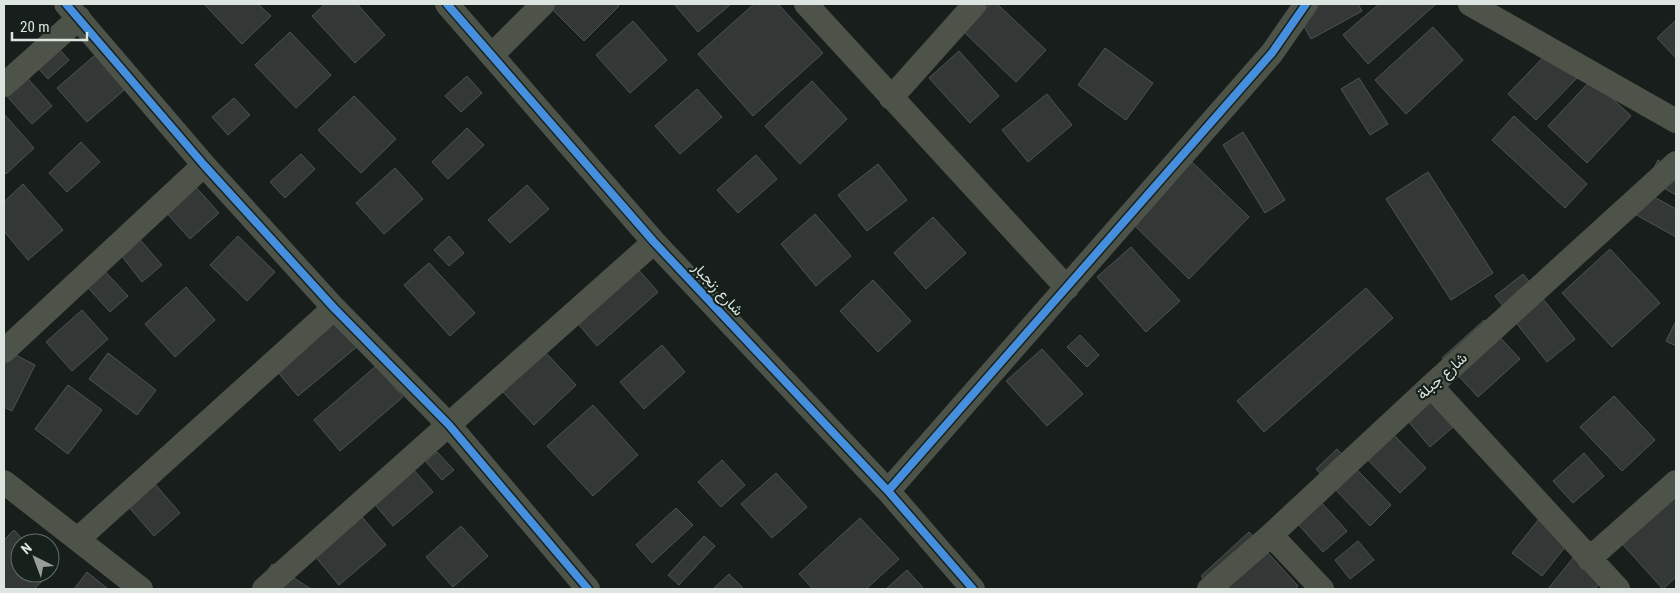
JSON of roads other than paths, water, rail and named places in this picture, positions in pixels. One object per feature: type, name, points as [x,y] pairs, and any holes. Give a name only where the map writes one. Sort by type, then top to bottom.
[{"type":"street","name":"شارع زنجبار","points":[[447,4],[654,242],[888,491],[974,589]]},
{"type":"street","points":[[492,55],[543,4]]},
{"type":"street","points":[[806,4],[1067,288]]},
{"type":"street","points":[[891,98],[975,4]]},
{"type":"street","points":[[888,491],[1272,54],[1306,4]]},
{"type":"street","points":[[1470,4],[1676,121]]},
{"type":"street","points":[[4,85],[73,11],[204,165],[334,308],[449,425],[588,589]]},
{"type":"street","name":"شارع جبلة","points":[[1210,589],[1676,163]]},
{"type":"street","points":[[4,351],[204,165]]},
{"type":"street","points":[[264,589],[654,242]]},
{"type":"street","points":[[78,539],[334,308]]},
{"type":"street","points":[[1430,386],[1618,589]]},
{"type":"street","points":[[4,482],[141,589]]},
{"type":"street","points":[[1589,559],[1676,482]]},
{"type":"street","points":[[1271,535],[1322,589]]}]
